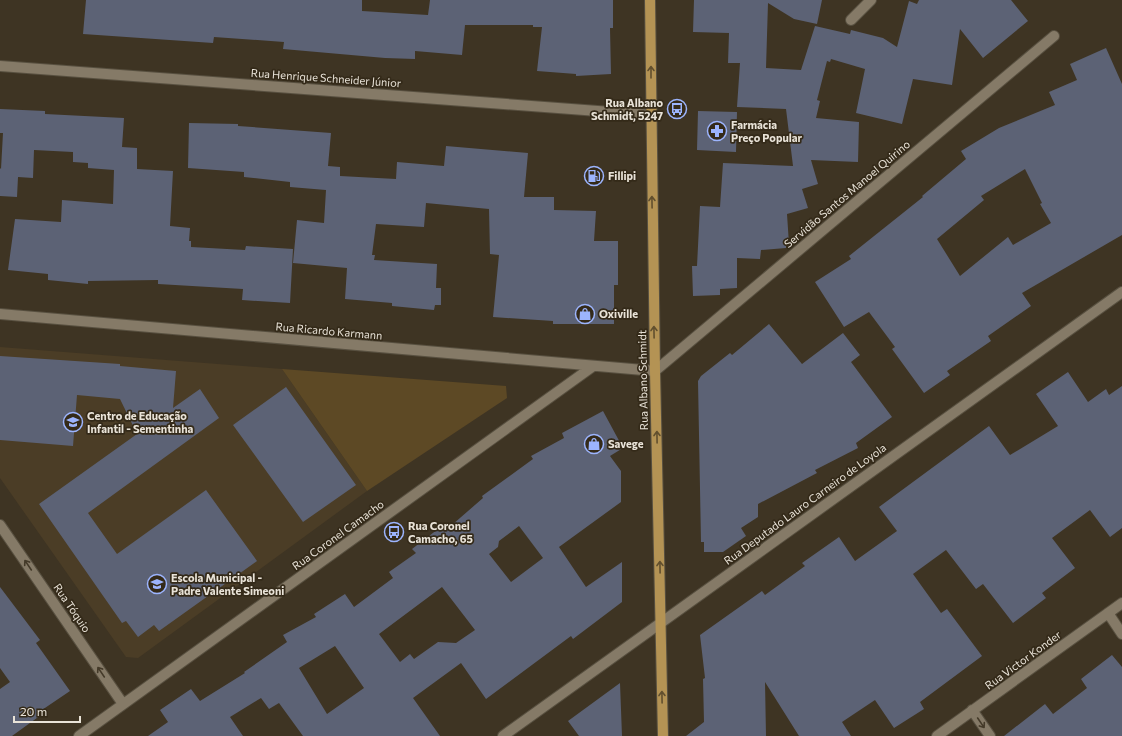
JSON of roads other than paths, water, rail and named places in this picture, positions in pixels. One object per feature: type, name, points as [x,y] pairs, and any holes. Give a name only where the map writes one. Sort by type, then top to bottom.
[{"type":"main road","name":"Rua Albano Schmidt","points":[[650,0],[655,371],[663,736]]},
{"type":"street","points":[[851,20],[871,0]]},
{"type":"street","name":"Servidão Santos Manoel Quirino","points":[[655,371],[1054,36]]},
{"type":"street","name":"Rua Henrique Schneider Júnior","points":[[0,66],[651,115]]},
{"type":"street","name":"Rua Deputado Lauro Carneiro de Loyola","points":[[503,736],[1122,292]]},
{"type":"street","name":"Rua Ricardo Karmann","points":[[0,314],[592,367],[655,371]]},
{"type":"street","name":"Rua Coronel Camacho","points":[[79,736],[592,367]]},
{"type":"street","name":"Rua Tóquio","points":[[0,524],[123,704]]},
{"type":"street","name":"Rua Victor Konder","points":[[937,736],[1122,603]]},
{"type":"street","points":[[1108,613],[1122,634]]},
{"type":"street","points":[[972,710],[990,736]]},
{"type":"place","name":"Rua Albano Schmidt, 5247","points":[[677,109]]},
{"type":"place","name":"Farmácia Preço Popular","points":[[717,131]]},
{"type":"place","name":"Fillipi","points":[[594,176]]},
{"type":"place","name":"Oxiville","points":[[585,314]]},
{"type":"place","name":"Centro de Educação Infantil - Sementinha","points":[[73,422]]},
{"type":"place","name":"Savege","points":[[594,444]]},
{"type":"place","name":"Rua Coronel Camacho, 65","points":[[394,532]]},
{"type":"place","name":"Escola Municipal - Padre Valente Simeoni","points":[[157,584]]}]
